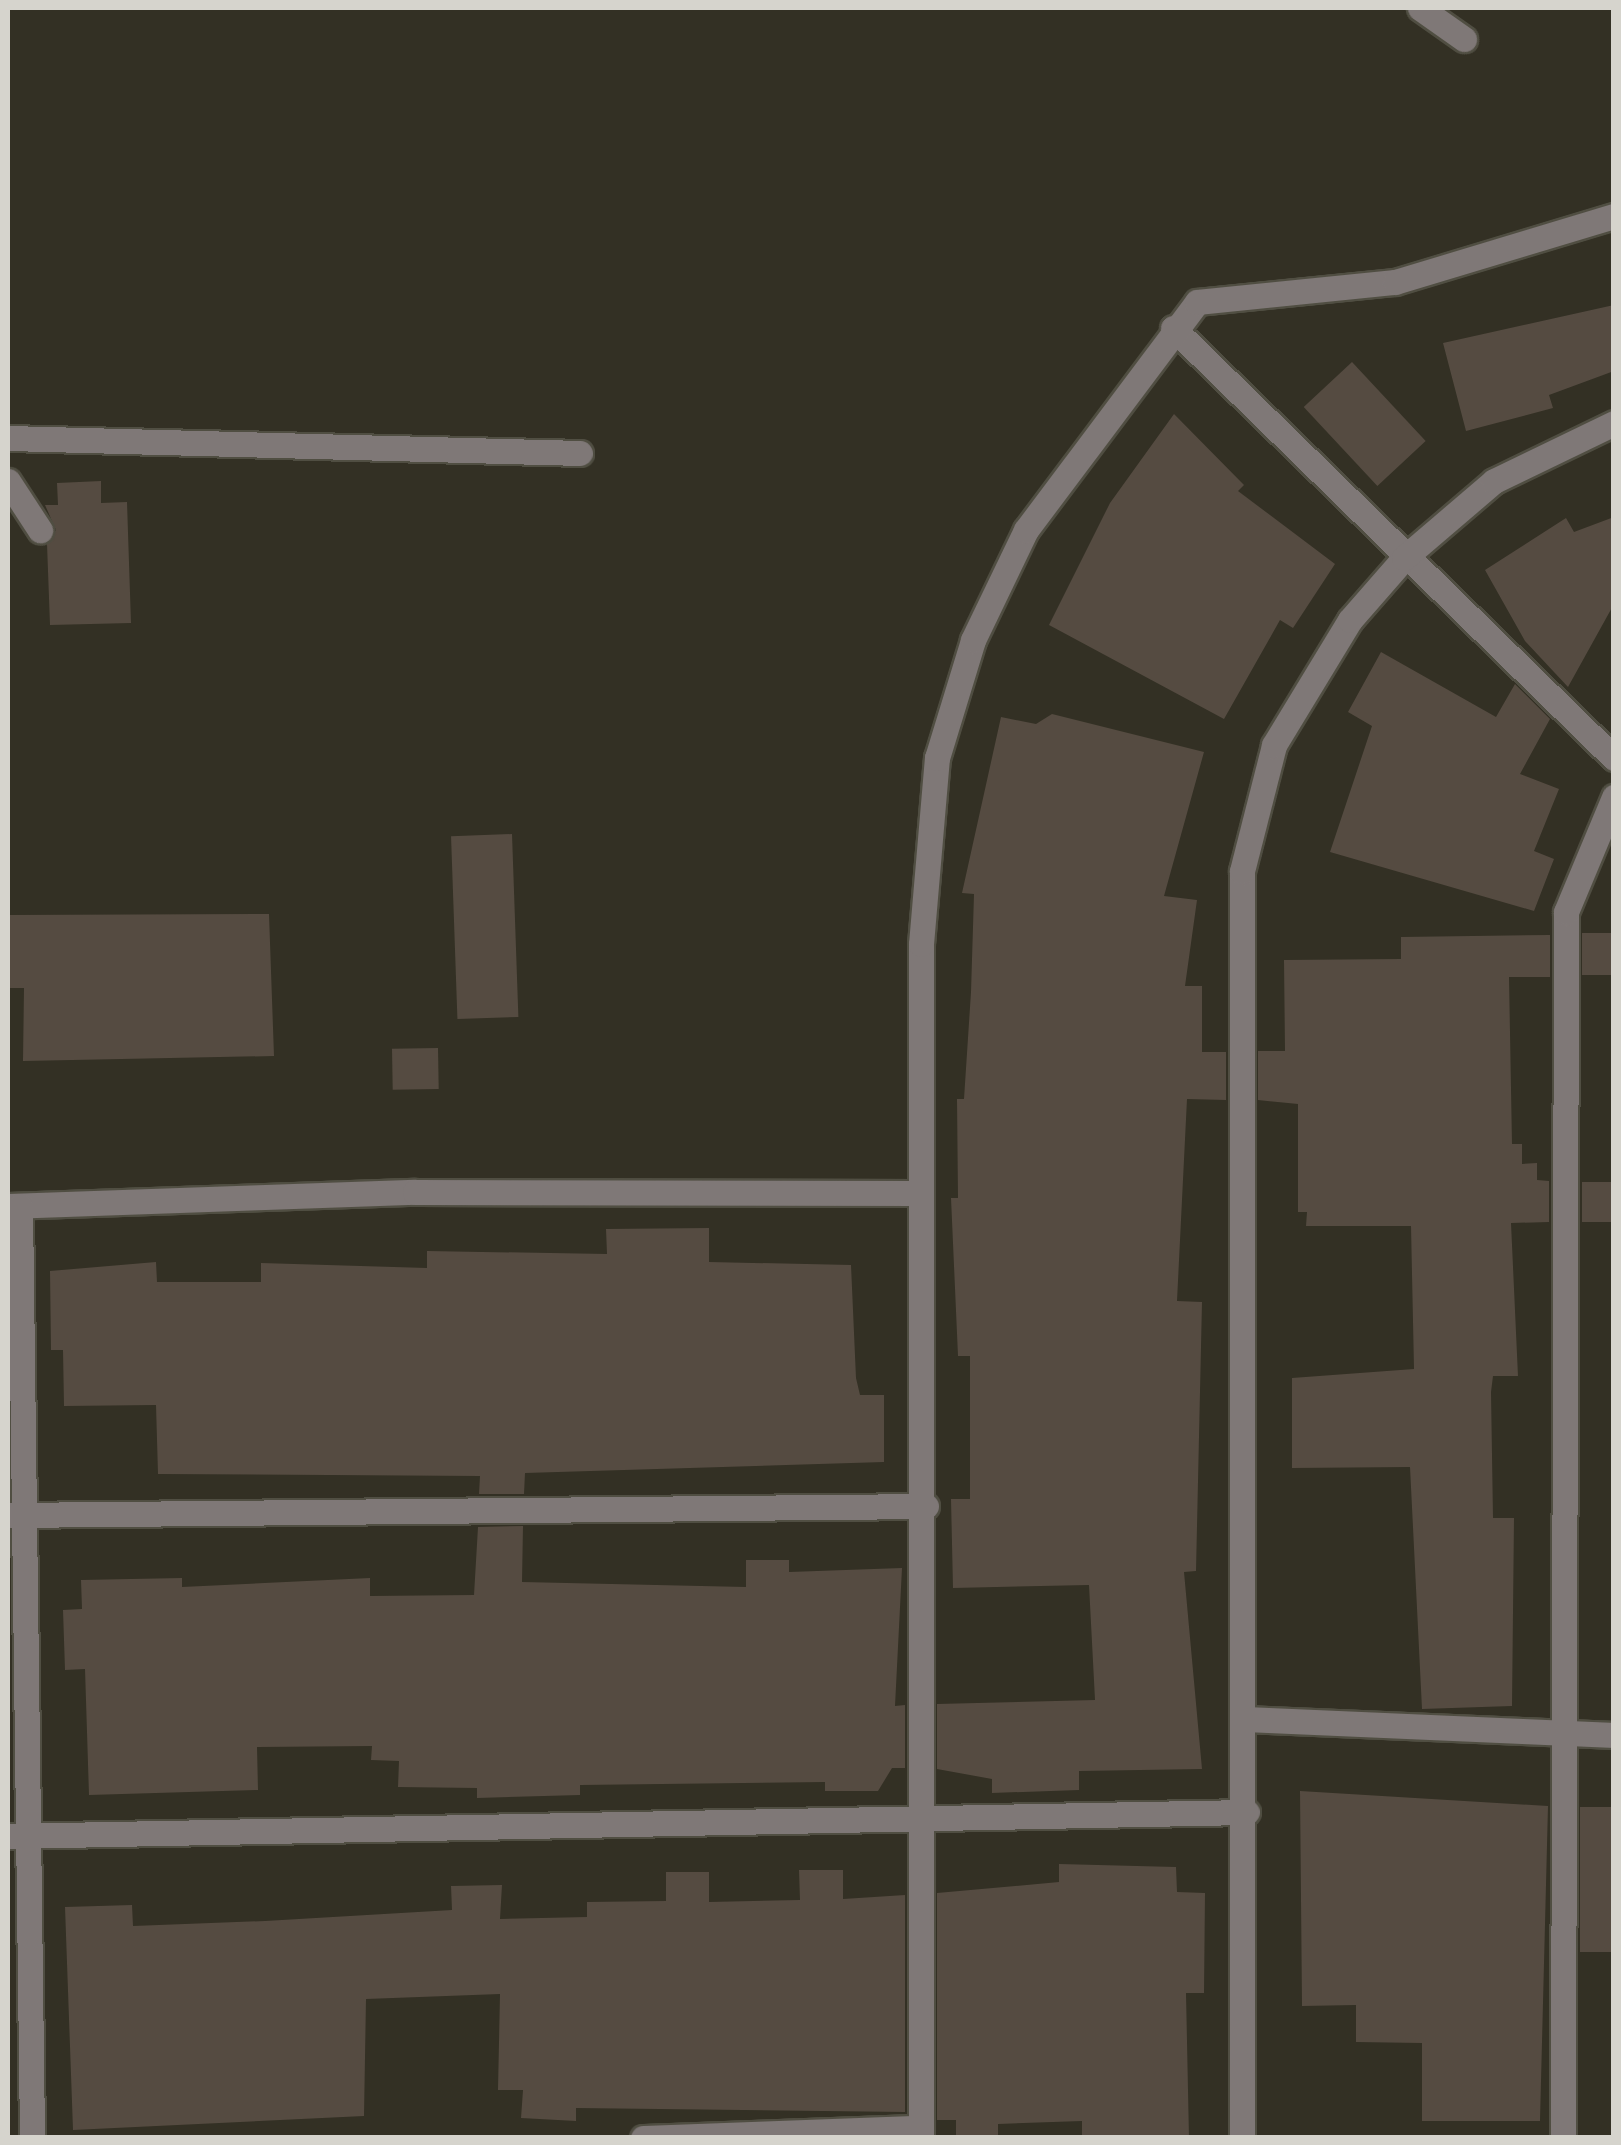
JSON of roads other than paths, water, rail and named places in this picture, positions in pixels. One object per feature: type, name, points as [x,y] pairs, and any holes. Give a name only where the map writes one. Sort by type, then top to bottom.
[{"type":"street","points":[[1420,8],[1464,39]]},
{"type":"street","points":[[642,2138],[921,2133],[914,1814],[926,1506],[920,1193],[922,944],[937,758],[973,640],[1026,530],[1196,302],[1395,282],[1614,216]]},
{"type":"street","points":[[1173,328],[1404,558],[1614,758]]},
{"type":"street","points":[[1242,2138],[1246,1719],[1242,871],[1274,745],[1350,620],[1404,558],[1494,481],[1614,423]]},
{"type":"street","points":[[8,438],[580,453]]},
{"type":"street","points":[[8,481],[40,530]]},
{"type":"street","points":[[1564,2138],[1566,912],[1614,797]]},
{"type":"street","points":[[32,2138],[18,1836],[14,1206],[416,1192],[920,1193]]},
{"type":"street","points":[[17,1515],[926,1506]]},
{"type":"street","points":[[1246,1719],[1614,1735]]},
{"type":"street","points":[[18,1836],[914,1814],[1246,1812]]}]
